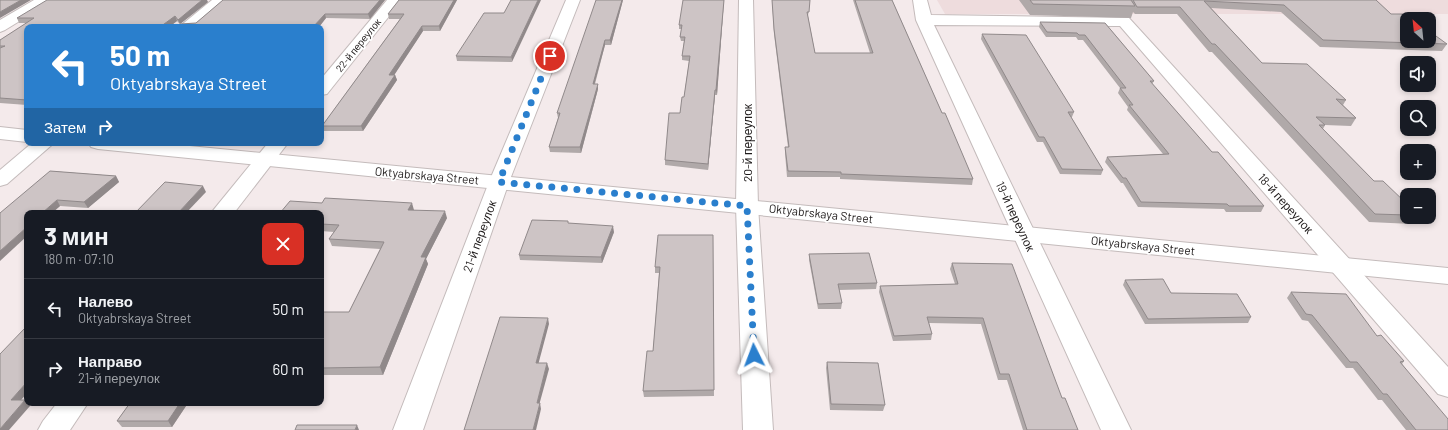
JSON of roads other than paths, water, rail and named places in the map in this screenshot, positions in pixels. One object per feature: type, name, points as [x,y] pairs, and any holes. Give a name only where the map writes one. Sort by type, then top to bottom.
[{"type":"street","points":[[0,27],[44,0]]},
{"type":"street","points":[[192,24],[221,0]]},
{"type":"street","name":"22-й переулок","points":[[324,86],[396,0]]},
{"type":"street","name":"21-й переулок","points":[[408,430],[499,182],[573,0]]},
{"type":"street","name":"20-й переулок","points":[[746,0],[747,206],[758,430]]},
{"type":"street","name":"18-й переулок","points":[[922,10],[1124,21],[1448,386]]},
{"type":"street","name":"19-й переулок","points":[[922,10],[1024,234],[1116,430]]},
{"type":"street","points":[[0,133],[24,136]]},
{"type":"street","points":[[0,180],[40,146]]},
{"type":"street","name":"Oktyabrskaya Street","points":[[163,146],[271,151],[499,182],[1448,276]]},
{"type":"street","points":[[224,210],[271,151]]},
{"type":"street","points":[[53,430],[72,406]]}]
